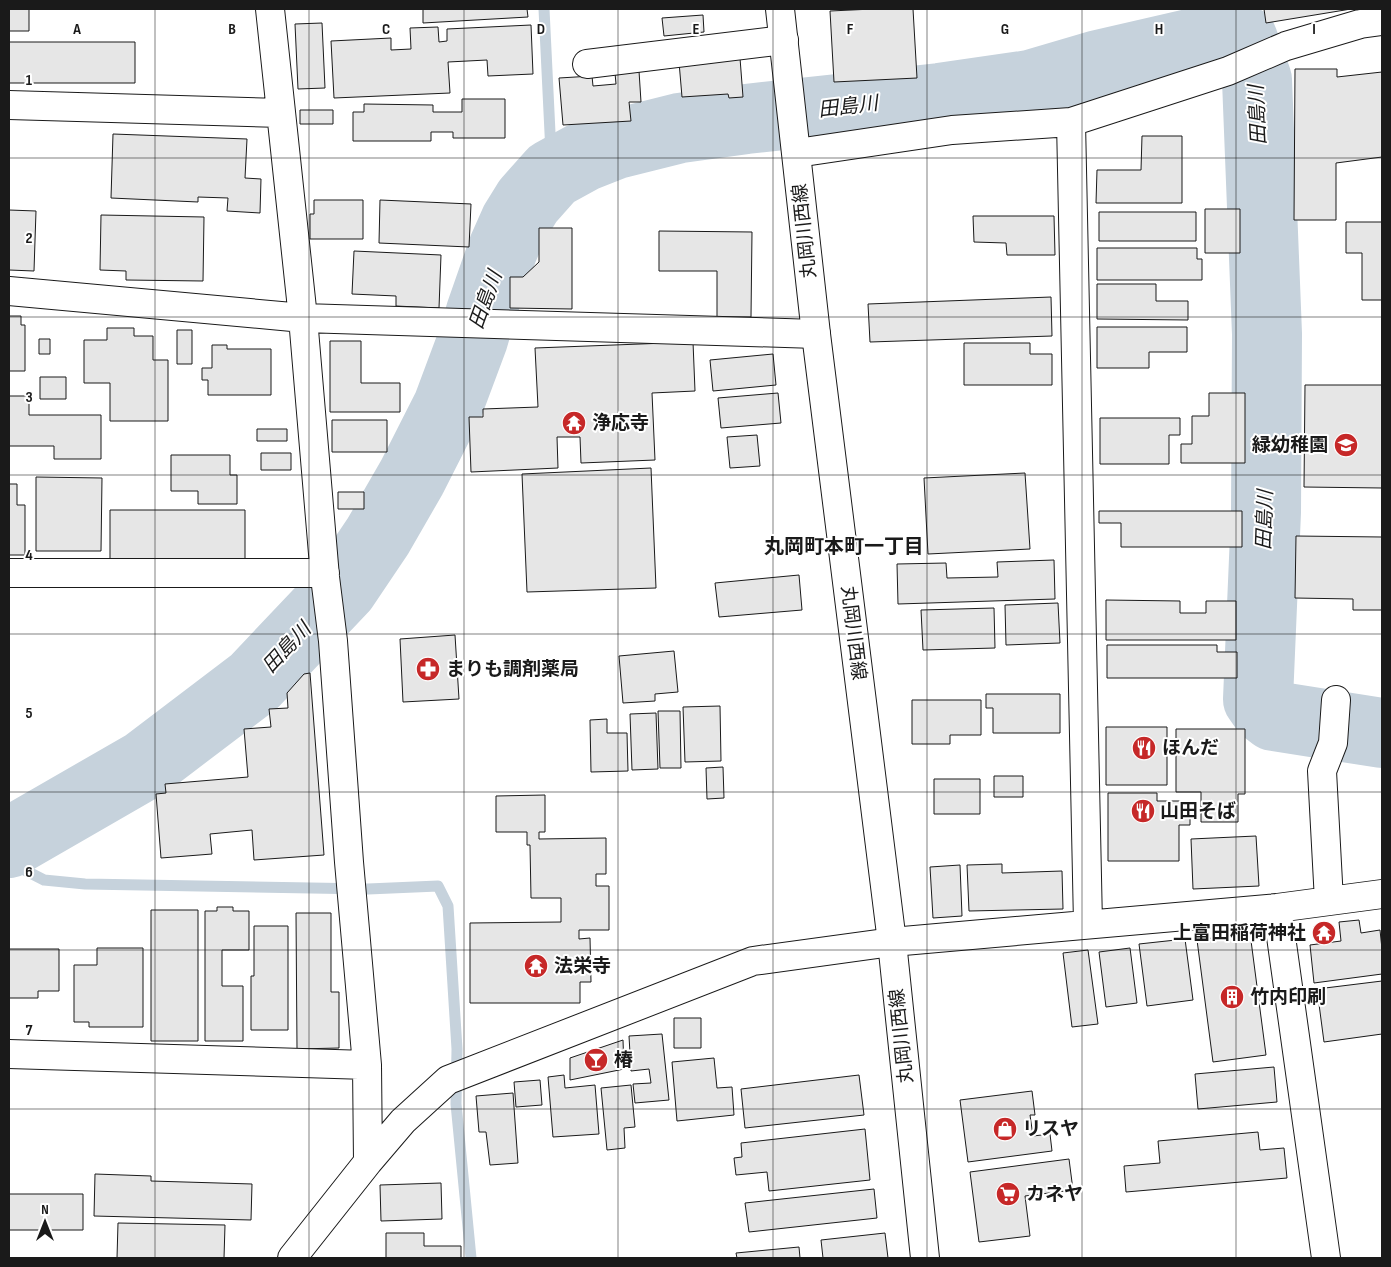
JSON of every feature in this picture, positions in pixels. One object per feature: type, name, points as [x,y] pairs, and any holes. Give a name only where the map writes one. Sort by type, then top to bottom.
[{"type":"street","points":[[270,9],[303,318],[332,641],[367,1065],[368,1162]]},
{"type":"street","name":"丸岡川西線","points":[[780,9],[816,334],[892,942],[925,1258]]},
{"type":"street","points":[[797,153],[952,130],[1071,122],[1228,71],[1295,43],[1360,24],[1382,21]]},
{"type":"street","points":[[587,64],[784,40]]},
{"type":"street","points":[[9,105],[281,113]]},
{"type":"street","points":[[1071,122],[1088,924]]},
{"type":"street","points":[[9,291],[303,318],[816,334]]},
{"type":"street","points":[[9,573],[325,575]]},
{"type":"street","points":[[1329,901],[1322,771],[1333,743],[1336,700]]},
{"type":"street","points":[[292,1258],[403,1121],[448,1080],[753,961],[892,942],[1278,908],[1382,894]]},
{"type":"street","points":[[1278,908],[1326,1258]]},
{"type":"street","points":[[9,1054],[367,1065]]},
{"type":"building","points":[[9,9],[29,9],[29,31],[9,31]]},
{"type":"building","points":[[423,9],[527,9],[528,17],[423,23]]},
{"type":"building","points":[[913,9],[917,78],[834,82],[830,11]]},
{"type":"building","points":[[1264,9],[1351,9],[1266,23]]},
{"type":"building","points":[[703,15],[704,32],[664,36],[662,18]]},
{"type":"building","points":[[322,23],[325,88],[298,89],[295,24]]},
{"type":"building","points":[[531,25],[533,74],[488,76],[487,60],[448,62],[450,93],[334,98],[331,41],[391,38],[391,50],[411,49],[410,28],[438,27],[439,42],[447,41],[447,29]]},
{"type":"building","points":[[9,42],[135,42],[135,83],[9,83]]},
{"type":"building","points":[[740,58],[743,97],[729,98],[728,94],[682,97],[679,62]]},
{"type":"building","points":[[1295,69],[1337,69],[1337,77],[1382,72],[1382,157],[1336,163],[1336,220],[1294,220]]},
{"type":"building","points":[[639,71],[641,102],[629,102],[631,121],[563,125],[559,78],[592,76],[593,86],[616,84],[615,73]]},
{"type":"building","points":[[462,99],[505,99],[505,138],[453,138],[453,132],[431,132],[431,141],[353,141],[353,112],[364,112],[364,104],[433,105],[433,112],[462,112]]},
{"type":"building","points":[[300,110],[333,110],[333,124],[300,124]]},
{"type":"building","points":[[113,134],[247,139],[245,178],[261,179],[260,213],[227,211],[228,198],[198,197],[198,202],[111,198]]},
{"type":"building","points":[[1142,136],[1182,136],[1182,203],[1096,203],[1097,170],[1141,170]]},
{"type":"building","points":[[314,200],[363,200],[363,239],[310,239],[310,214],[314,214]]},
{"type":"building","points":[[380,200],[471,204],[469,247],[379,243]]},
{"type":"building","points":[[1205,209],[1240,209],[1240,253],[1205,253]]},
{"type":"building","points":[[9,210],[36,211],[34,271],[9,270]]},
{"type":"building","points":[[1099,212],[1196,212],[1196,241],[1099,241]]},
{"type":"building","points":[[101,215],[204,217],[203,281],[126,280],[126,271],[100,270]]},
{"type":"building","points":[[973,216],[1054,216],[1055,255],[1007,255],[1006,243],[974,242]]},
{"type":"building","points":[[1346,222],[1382,222],[1382,300],[1362,300],[1362,253],[1346,253]]},
{"type":"building","points":[[539,228],[572,228],[572,309],[510,308],[510,277],[523,277],[539,262]]},
{"type":"building","points":[[659,231],[752,232],[751,317],[717,317],[717,271],[659,271]]},
{"type":"building","points":[[1097,248],[1197,248],[1197,259],[1202,259],[1202,280],[1097,280]]},
{"type":"building","points":[[354,251],[441,255],[439,308],[396,306],[396,296],[352,294]]},
{"type":"building","points":[[1097,284],[1156,284],[1156,301],[1188,301],[1188,320],[1097,319]]},
{"type":"building","points":[[1051,297],[1052,336],[870,342],[868,304]]},
{"type":"building","points":[[9,316],[21,316],[21,325],[25,325],[25,371],[9,371]]},
{"type":"building","points":[[1097,327],[1187,327],[1187,352],[1149,352],[1149,368],[1097,368]]},
{"type":"building","points":[[107,328],[134,328],[134,336],[153,336],[153,360],[168,360],[168,421],[110,421],[110,383],[84,383],[84,340],[107,340]]},
{"type":"building","points":[[177,330],[192,330],[192,364],[177,364]]},
{"type":"building","points":[[39,339],[50,339],[50,354],[39,354]]},
{"type":"building","points":[[330,341],[361,341],[361,383],[400,383],[400,412],[330,412]]},
{"type":"building","points":[[693,342],[695,391],[652,393],[655,460],[581,463],[580,437],[557,437],[558,468],[471,472],[469,417],[483,417],[483,409],[538,407],[535,348]]},
{"type":"building","points":[[964,343],[1030,343],[1030,354],[1052,354],[1052,385],[964,385]]},
{"type":"building","points":[[212,345],[227,345],[227,349],[271,349],[271,395],[208,395],[208,380],[202,380],[202,368],[212,368]]},
{"type":"building","points":[[773,354],[776,385],[713,391],[710,360]]},
{"type":"building","points":[[40,377],[66,377],[66,399],[40,399]]},
{"type":"building","points":[[1305,385],[1382,385],[1382,488],[1304,487]]},
{"type":"building","points":[[778,393],[781,423],[721,428],[718,398]]},
{"type":"building","points":[[1209,393],[1245,393],[1245,463],[1181,463],[1181,444],[1192,444],[1192,416],[1209,416]]},
{"type":"building","points":[[9,396],[29,396],[29,415],[101,415],[101,459],[54,459],[54,446],[9,446]]},
{"type":"building","points":[[1100,418],[1180,418],[1180,435],[1169,435],[1169,464],[1100,464]]},
{"type":"building","points":[[332,420],[387,420],[387,452],[332,452]]},
{"type":"building","points":[[257,429],[287,429],[287,441],[257,441]]},
{"type":"building","points":[[757,435],[760,466],[730,468],[727,437]]},
{"type":"building","points":[[261,453],[291,453],[291,470],[261,470]]},
{"type":"building","points":[[171,455],[230,455],[230,475],[237,475],[237,504],[198,504],[198,491],[171,491]]},
{"type":"building","points":[[651,468],[656,588],[527,592],[522,474]]},
{"type":"building","points":[[1025,473],[1030,549],[928,554],[924,478]]},
{"type":"building","points":[[36,477],[102,478],[101,551],[36,551]]},
{"type":"building","points":[[9,484],[17,484],[17,505],[25,505],[25,555],[9,555]]},
{"type":"building","points":[[338,492],[364,492],[364,509],[338,509]]},
{"type":"building","points":[[110,510],[245,510],[245,559],[110,559]]},
{"type":"building","points":[[1099,511],[1242,511],[1242,547],[1121,547],[1121,523],[1099,523]]},
{"type":"building","points":[[1296,536],[1382,537],[1382,610],[1353,610],[1353,599],[1295,598]]},
{"type":"building","points":[[1054,560],[1055,599],[898,604],[897,564],[946,563],[947,578],[998,577],[997,562]]},
{"type":"building","points":[[799,575],[802,610],[719,617],[715,583]]},
{"type":"building","points":[[1106,600],[1180,601],[1180,613],[1206,613],[1206,601],[1236,601],[1236,640],[1106,640]]},
{"type":"building","points":[[1058,603],[1060,643],[1006,645],[1005,605]]},
{"type":"building","points":[[994,608],[995,648],[923,650],[921,610]]},
{"type":"building","points":[[455,635],[459,699],[403,702],[400,639]]},
{"type":"building","points":[[1107,645],[1217,645],[1217,652],[1237,652],[1237,678],[1107,678]]},
{"type":"building","points":[[674,651],[678,692],[655,694],[655,701],[623,703],[619,656]]},
{"type":"building","points":[[310,673],[324,855],[254,860],[252,830],[210,834],[212,854],[161,858],[156,794],[166,793],[165,784],[248,777],[244,729],[271,727],[269,709],[288,708],[287,693],[304,674]]},
{"type":"building","points":[[986,694],[1060,694],[1060,733],[993,733],[993,708],[986,708]]},
{"type":"building","points":[[912,700],[981,700],[981,735],[950,735],[950,744],[912,744]]},
{"type":"building","points":[[720,706],[721,761],[685,762],[683,707]]},
{"type":"building","points":[[658,711],[680,711],[681,768],[660,768]]},
{"type":"building","points":[[656,713],[658,769],[632,770],[630,714]]},
{"type":"building","points":[[607,719],[607,733],[627,733],[628,771],[591,772],[590,720]]},
{"type":"building","points":[[1106,727],[1167,727],[1167,785],[1106,785]]},
{"type":"building","points":[[1176,729],[1245,729],[1245,794],[1238,794],[1238,822],[1201,822],[1201,792],[1176,792]]},
{"type":"building","points":[[723,767],[724,798],[707,799],[706,768]]},
{"type":"building","points":[[994,776],[1023,776],[1023,797],[994,797]]},
{"type":"building","points":[[934,779],[980,779],[980,814],[934,814]]},
{"type":"building","points":[[1108,793],[1157,793],[1157,801],[1190,801],[1190,825],[1179,825],[1179,861],[1108,861]]},
{"type":"building","points":[[545,795],[545,832],[539,832],[539,839],[606,838],[606,874],[596,874],[596,886],[609,886],[609,930],[579,930],[579,939],[590,938],[591,982],[580,982],[580,1003],[470,1003],[470,923],[561,922],[561,898],[531,898],[530,845],[527,845],[527,832],[496,832],[496,796]]},
{"type":"building","points":[[1256,836],[1259,886],[1193,889],[1191,839]]},
{"type":"building","points":[[1002,864],[1002,873],[1062,871],[1063,909],[969,911],[967,865]]},
{"type":"building","points":[[960,865],[962,916],[933,918],[930,867]]},
{"type":"building","points":[[217,907],[233,907],[233,911],[249,911],[249,950],[222,950],[222,986],[243,986],[243,1041],[205,1041],[205,911],[217,911]]},
{"type":"building","points":[[151,910],[198,910],[198,1041],[151,1041]]},
{"type":"building","points":[[296,913],[331,913],[331,992],[339,992],[339,1048],[297,1049]]},
{"type":"building","points":[[1359,920],[1361,933],[1380,930],[1382,974],[1314,983],[1310,945],[1341,941],[1339,922]]},
{"type":"building","points":[[254,926],[288,926],[288,1030],[251,1030],[251,976],[254,976]]},
{"type":"building","name":"竹内印刷","points":[[1250,933],[1266,1055],[1213,1062],[1197,940]]},
{"type":"building","points":[[1185,939],[1193,1000],[1147,1006],[1139,944]]},
{"type":"building","points":[[97,948],[143,948],[143,1027],[89,1027],[89,1022],[74,1022],[74,965],[97,965]]},
{"type":"building","points":[[1130,948],[1137,1003],[1106,1007],[1099,952]]},
{"type":"building","points":[[9,949],[59,949],[59,991],[38,991],[38,998],[9,998]]},
{"type":"building","points":[[1088,950],[1098,1024],[1072,1027],[1063,953]]},
{"type":"building","points":[[1382,981],[1382,1034],[1324,1042],[1317,989]]},
{"type":"building","points":[[674,1018],[701,1018],[701,1048],[674,1048]]},
{"type":"building","points":[[662,1034],[669,1100],[635,1103],[633,1084],[651,1083],[649,1069],[631,1071],[629,1036]]},
{"type":"building","points":[[623,1040],[624,1069],[570,1080],[570,1058]]},
{"type":"building","points":[[714,1058],[717,1088],[732,1087],[734,1115],[677,1121],[672,1062]]},
{"type":"building","points":[[1274,1067],[1277,1102],[1198,1109],[1195,1074]]},
{"type":"building","points":[[564,1075],[565,1088],[595,1085],[599,1134],[553,1137],[548,1077]]},
{"type":"building","points":[[859,1075],[864,1115],[745,1128],[741,1089]]},
{"type":"building","points":[[540,1080],[542,1105],[516,1107],[514,1082]]},
{"type":"building","points":[[631,1085],[635,1127],[624,1128],[625,1148],[607,1150],[601,1088]]},
{"type":"building","points":[[1032,1091],[1035,1115],[1030,1115],[1033,1136],[1050,1134],[1052,1151],[968,1162],[960,1100]]},
{"type":"building","points":[[513,1093],[518,1163],[490,1165],[486,1132],[479,1132],[476,1096]]},
{"type":"building","points":[[865,1129],[870,1180],[769,1191],[767,1172],[736,1175],[734,1158],[742,1157],[741,1143]]},
{"type":"building","points":[[1258,1132],[1260,1150],[1284,1148],[1287,1178],[1126,1192],[1124,1166],[1160,1163],[1158,1141]]},
{"type":"building","points":[[1069,1159],[1073,1190],[1025,1196],[1030,1236],[979,1242],[970,1172]]},
{"type":"building","points":[[95,1174],[151,1176],[151,1181],[252,1184],[251,1220],[94,1216]]},
{"type":"building","points":[[441,1183],[442,1219],[381,1221],[380,1185]]},
{"type":"building","points":[[874,1189],[877,1218],[749,1232],[745,1203]]},
{"type":"building","points":[[9,1194],[83,1194],[83,1230],[9,1230]]},
{"type":"building","points":[[118,1223],[225,1225],[224,1258],[117,1258]]},
{"type":"building","points":[[386,1233],[424,1233],[424,1246],[461,1246],[461,1258],[386,1258]]},
{"type":"building","points":[[885,1233],[888,1258],[823,1258],[821,1240]]},
{"type":"building","points":[[799,1247],[800,1258],[737,1258],[736,1253]]},
{"type":"waterway","points":[[544,9],[552,174]]},
{"type":"waterway","name":"田島川","points":[[9,843],[146,764],[254,682],[343,588],[378,536],[412,477],[448,406],[503,249],[515,222],[528,201],[552,174],[583,157],[616,144],[680,128],[940,98],[1030,85],[1098,65],[1224,36],[1243,40],[1257,80],[1267,334],[1266,512],[1258,699],[1265,709],[1274,716],[1382,733]]},
{"type":"waterway","points":[[9,862],[44,880],[85,884],[368,889],[438,886],[448,906],[457,1049],[456,1104],[471,1258]]},
{"type":"place","name":"浄応寺","points":[[574,423]]},
{"type":"place","name":"緑幼稚園","points":[[1346,445]]},
{"type":"place","name":"まりも調剤薬局","points":[[428,669]]},
{"type":"place","name":"ほんだ","points":[[1144,748]]},
{"type":"place","name":"山田そば","points":[[1143,811]]},
{"type":"place","name":"上富田稲荷神社","points":[[1324,933]]},
{"type":"place","name":"法栄寺","points":[[536,966]]},
{"type":"place","name":"竹内印刷","points":[[1232,997]]},
{"type":"place","name":"椿","points":[[596,1060]]},
{"type":"place","name":"リスヤ","points":[[1005,1129]]},
{"type":"place","name":"カネヤ","points":[[1008,1194]]},
{"type":"district","name":"丸岡町本町一丁目","points":[[844,547]]}]
